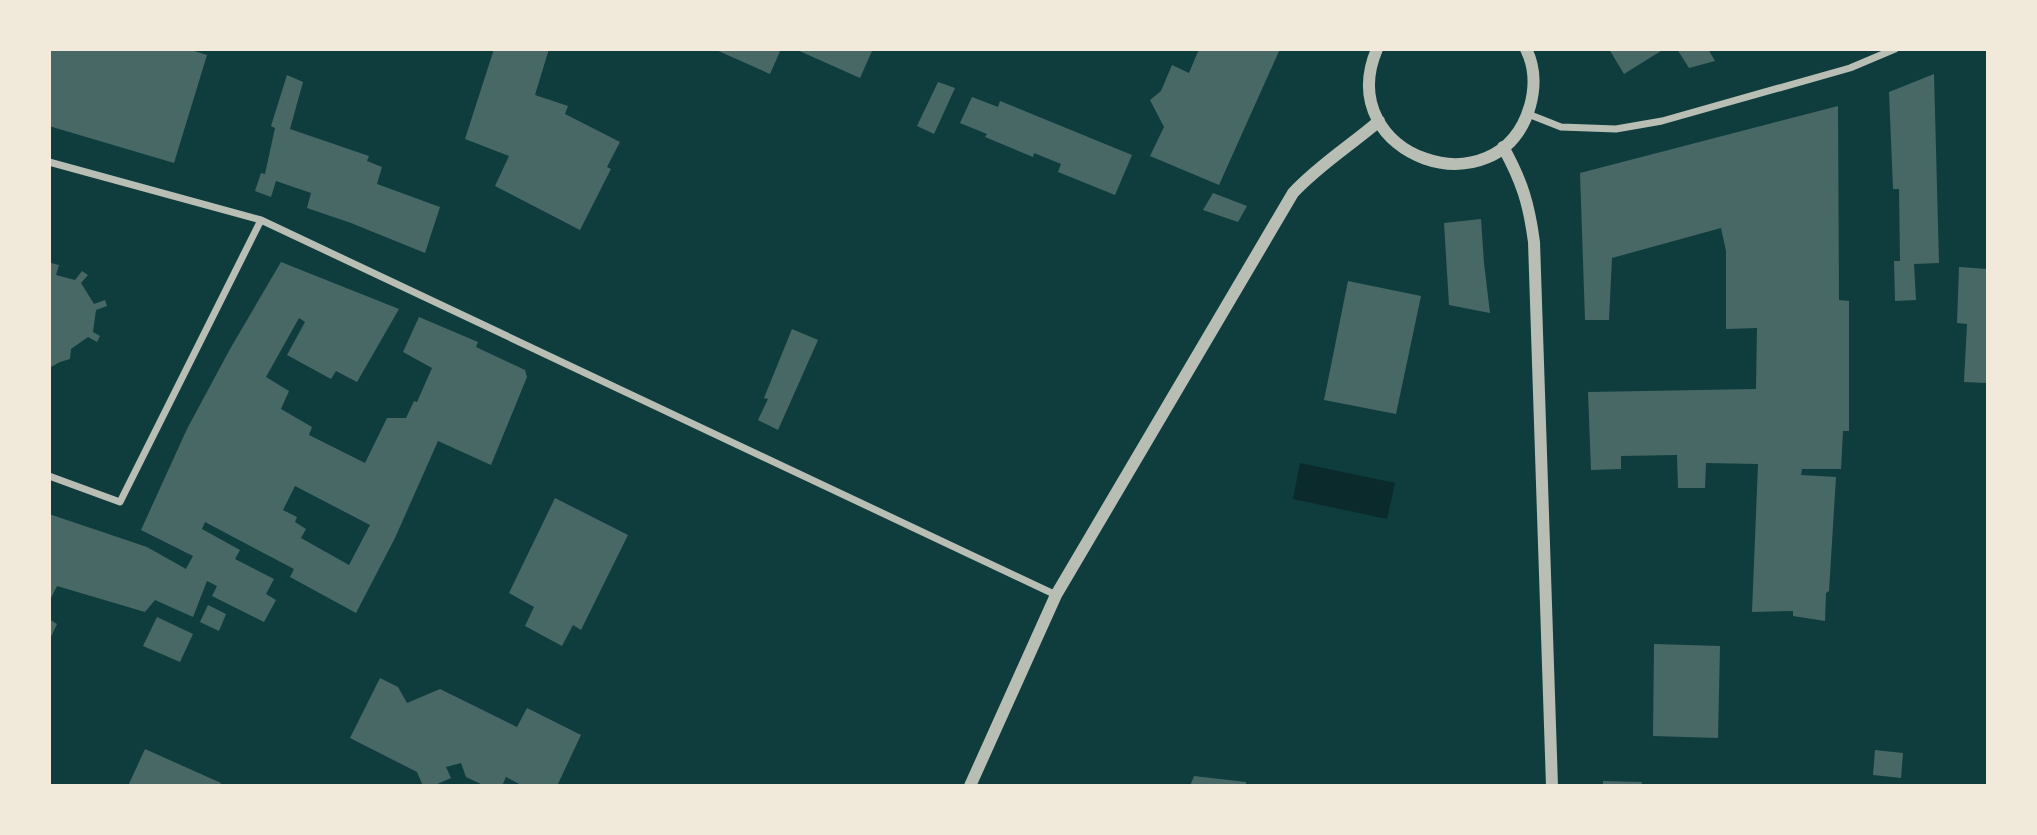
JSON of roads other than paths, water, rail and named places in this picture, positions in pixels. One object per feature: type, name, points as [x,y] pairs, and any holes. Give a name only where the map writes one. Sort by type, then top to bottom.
[{"type":"street","points":[[1377,49],[1369,81],[1371,102],[1379,121],[1389,136],[1402,148],[1435,163],[1453,165],[1488,156],[1503,148],[1521,126],[1528,114],[1533,94],[1533,73],[1526,49]]},
{"type":"street","points":[[1528,114],[1561,127],[1616,129],[1662,121],[1850,68],[1895,49]]},
{"type":"street","points":[[970,786],[1056,595],[1293,193],[1314,170],[1352,144],[1379,121]]},
{"type":"street","points":[[1503,148],[1516,170],[1529,205],[1534,242],[1552,786]]},
{"type":"street","points":[[49,162],[261,220],[1056,595]]},
{"type":"street","points":[[49,476],[120,502],[261,220]]},
{"type":"water","points":[[1300,463],[1395,483],[1387,519],[1293,499]]}]
